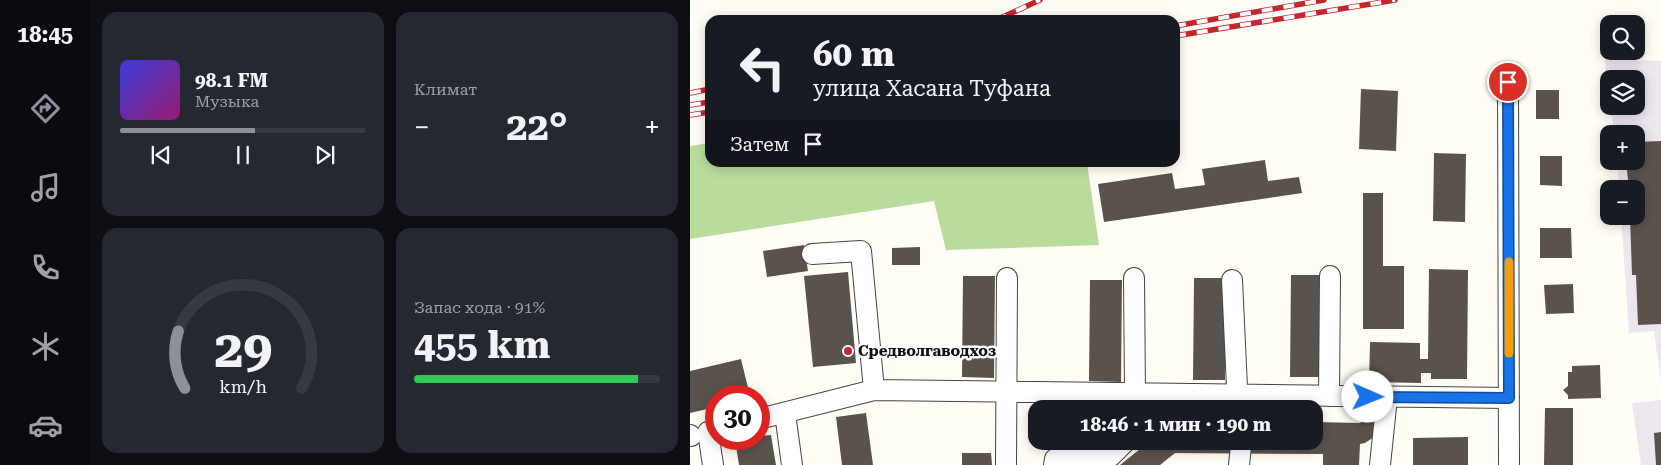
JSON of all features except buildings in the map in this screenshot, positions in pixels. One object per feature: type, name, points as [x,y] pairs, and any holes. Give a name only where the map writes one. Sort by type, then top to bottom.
[{"type":"street","points":[[1508,82],[1509,465]]},
{"type":"street","points":[[812,254],[861,251],[874,390]]},
{"type":"street","points":[[1329,396],[1330,276]]},
{"type":"street","points":[[1006,465],[1007,278]]},
{"type":"street","points":[[1134,278],[1135,394]]},
{"type":"street","points":[[1232,280],[1237,400]]},
{"type":"street","points":[[770,416],[874,390],[1175,394],[1222,400]]},
{"type":"street","points":[[1169,400],[1175,394]]},
{"type":"street","points":[[1268,400],[1329,396],[1509,398]]},
{"type":"street","points":[[1380,465],[1387,397]]},
{"type":"street","points":[[785,413],[792,465]]},
{"type":"street","points":[[699,434],[713,465]]},
{"type":"street","points":[[1054,465],[1055,459],[1111,456],[1117,450]]},
{"type":"shaded area","points":[[1605,60],[1661,61],[1661,382],[1654,331],[1629,333],[1622,225],[1645,225],[1645,180],[1618,180],[1618,170],[1645,170],[1645,125],[1613,125],[1612,115],[1645,115],[1645,70],[1606,70]]},
{"type":"shaded area","points":[[1661,400],[1661,465],[1641,465],[1632,403]]},
{"type":"green space","points":[[705,144],[705,167],[1088,167],[1099,245],[946,250],[934,201],[690,239],[690,146]]},
{"type":"railway","points":[[1007,15],[1040,0]]},
{"type":"railway","points":[[1180,25],[1324,0]]},
{"type":"railway","points":[[1180,35],[1395,0]]},
{"type":"railway","points":[[690,93],[705,90]]},
{"type":"railway","points":[[690,105],[705,103]]},
{"type":"railway","points":[[690,115],[705,113]]},
{"type":"slow traffic","points":[[1509,262],[1509,353]]},
{"type":"place","name":"Средволгаводхоз","points":[[848,351]]},
{"type":"route","points":[[1368,397],[1509,398],[1508,82]]}]
